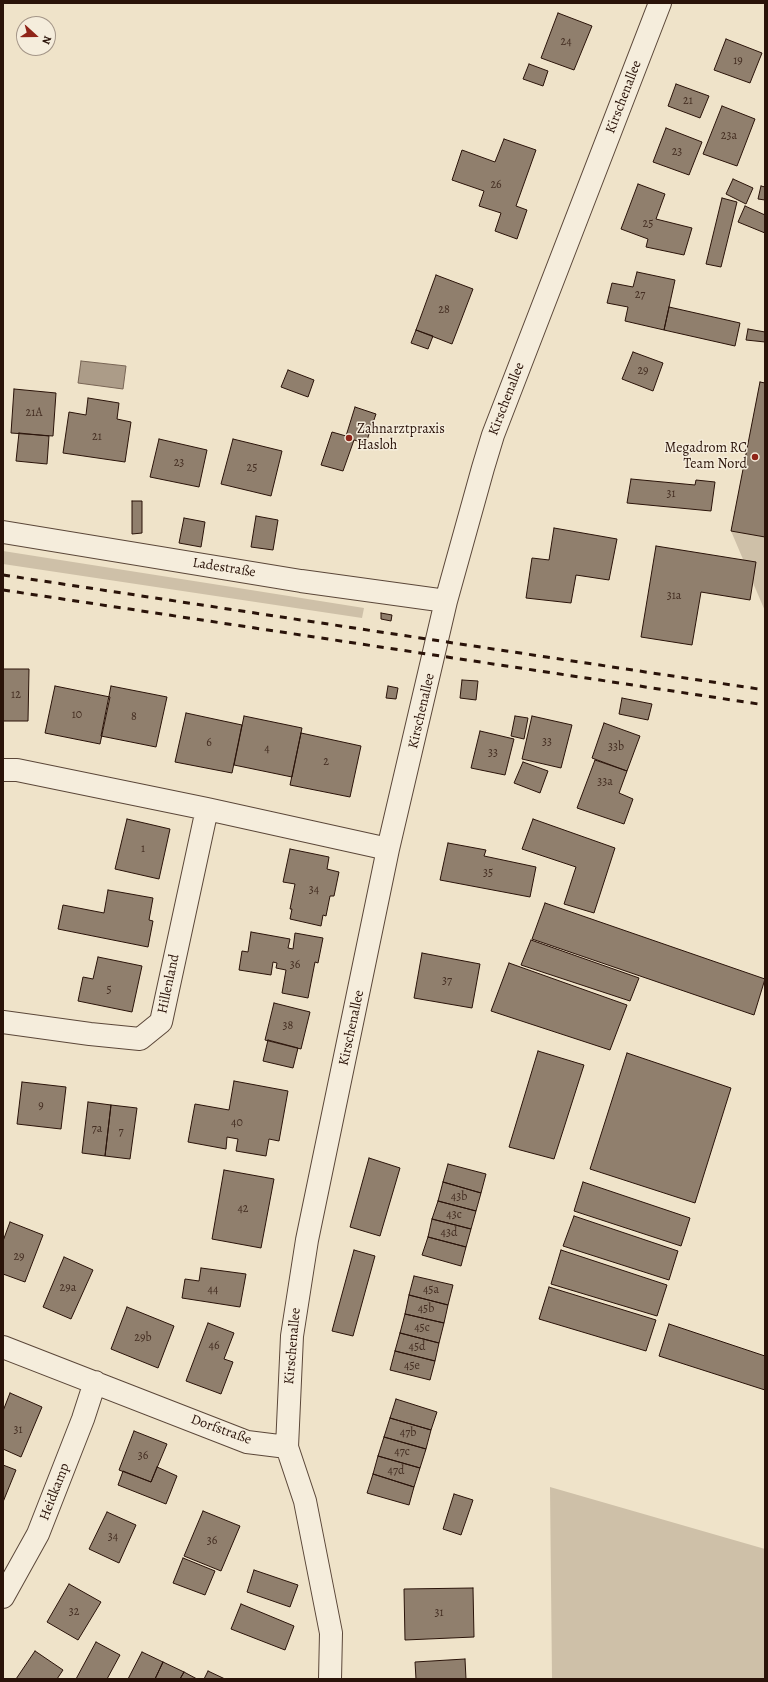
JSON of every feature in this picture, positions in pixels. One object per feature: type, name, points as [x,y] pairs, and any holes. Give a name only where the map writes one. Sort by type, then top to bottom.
[{"type":"street","name":"Kirschenallee","points":[[287,1447],[292,1336],[307,1240],[388,849],[446,601],[494,435],[660,3]]},
{"type":"street","name":"Ladestraße","points":[[3,532],[301,581],[446,601]]},
{"type":"street","points":[[3,770],[17,770],[207,809],[388,849]]},
{"type":"street","name":"Hillenland","points":[[3,1022],[140,1039],[161,1022],[207,809]]},
{"type":"street","name":"Dorfstraße","points":[[3,1347],[247,1442],[287,1447]]},
{"type":"street","name":"Heidkamp","points":[[3,1597],[38,1534],[83,1419],[95,1382]]},
{"type":"street","points":[[287,1447],[305,1501],[331,1633],[330,1679]]},
{"type":"shaded area","points":[[81,361],[126,366],[123,389],[78,383]]},
{"type":"shaded area","name":"Megadrom RC Team Nord","points":[[760,382],[765,383],[765,611],[731,531]]},
{"type":"shaded area","points":[[3,551],[364,608],[362,618],[3,564]]},
{"type":"shaded area","points":[[550,1487],[765,1549],[765,1679],[552,1679]]},
{"type":"building","points":[[558,13],[592,26],[574,70],[541,58]]},
{"type":"building","points":[[726,39],[762,53],[750,83],[714,70]]},
{"type":"building","points":[[529,64],[548,71],[543,86],[523,79]]},
{"type":"building","points":[[676,84],[709,96],[700,118],[668,106]]},
{"type":"building","points":[[722,106],[755,119],[737,166],[703,154]]},
{"type":"building","points":[[666,128],[702,142],[689,175],[653,162]]},
{"type":"building","points":[[504,139],[536,150],[516,206],[527,210],[517,239],[495,231],[501,213],[479,206],[484,191],[452,180],[462,150],[495,162]]},
{"type":"building","points":[[733,179],[753,188],[746,204],[726,194]]},
{"type":"building","points":[[638,184],[665,194],[656,219],[692,228],[684,255],[646,247],[648,239],[621,229]]},
{"type":"building","points":[[761,186],[765,187],[765,200],[758,199]]},
{"type":"building","points":[[722,198],[737,202],[721,267],[706,264]]},
{"type":"building","points":[[745,206],[765,215],[765,233],[738,222]]},
{"type":"building","points":[[637,272],[675,280],[664,330],[625,321],[628,307],[607,303],[612,283],[633,287]]},
{"type":"building","points":[[436,275],[473,289],[452,344],[416,330]]},
{"type":"building","points":[[669,307],[740,323],[735,346],[664,330]]},
{"type":"building","points":[[748,329],[765,332],[765,342],[746,340]]},
{"type":"building","points":[[416,330],[433,336],[428,349],[411,343]]},
{"type":"building","points":[[633,352],[663,363],[653,391],[622,379]]},
{"type":"building","points":[[288,370],[314,380],[308,397],[281,387]]},
{"type":"building","name":"Megadrom RC Team Nord","points":[[760,382],[765,383],[765,537],[731,531]]},
{"type":"building","points":[[14,389],[56,393],[53,436],[11,433]]},
{"type":"building","points":[[88,398],[119,403],[117,419],[131,422],[125,462],[63,453],[69,412],[86,415]]},
{"type":"building","name":"Zahnarztpraxis Hasloh","points":[[355,407],[376,414],[366,443],[354,440],[343,471],[321,465],[332,432],[346,436]]},
{"type":"building","points":[[19,433],[49,436],[47,464],[16,461]]},
{"type":"building","points":[[159,439],[207,450],[199,487],[150,477]]},
{"type":"building","points":[[233,439],[282,451],[271,496],[221,484]]},
{"type":"building","points":[[631,479],[695,485],[696,480],[715,482],[711,511],[627,503]]},
{"type":"building","points":[[132,501],[142,501],[142,533],[132,534]]},
{"type":"building","points":[[256,516],[278,520],[273,550],[251,547]]},
{"type":"building","points":[[184,518],[205,522],[201,547],[179,543]]},
{"type":"building","points":[[554,528],[617,539],[609,580],[576,575],[571,603],[526,598],[532,558],[549,560]]},
{"type":"building","points":[[656,546],[756,562],[750,600],[701,592],[692,645],[641,637]]},
{"type":"building","points":[[381,613],[392,615],[391,621],[381,619]]},
{"type":"building","points":[[3,669],[29,669],[28,721],[3,721]]},
{"type":"building","points":[[462,680],[478,681],[476,700],[460,698]]},
{"type":"building","points":[[55,686],[110,697],[100,744],[45,733]]},
{"type":"building","points":[[111,686],[167,697],[156,747],[101,736]]},
{"type":"building","points":[[388,686],[398,688],[396,699],[386,698]]},
{"type":"building","points":[[622,698],[652,704],[648,720],[619,714]]},
{"type":"building","points":[[186,713],[242,725],[232,773],[175,762]]},
{"type":"building","points":[[244,716],[302,728],[292,777],[234,765]]},
{"type":"building","points":[[515,716],[528,718],[524,739],[511,736]]},
{"type":"building","points":[[532,716],[572,725],[561,768],[522,759]]},
{"type":"building","points":[[604,723],[640,736],[627,771],[592,758]]},
{"type":"building","points":[[480,731],[514,739],[505,775],[471,768]]},
{"type":"building","points":[[301,733],[361,746],[350,797],[290,785]]},
{"type":"building","points":[[595,760],[627,771],[619,793],[633,799],[624,824],[577,808]]},
{"type":"building","points":[[523,762],[548,771],[540,793],[514,783]]},
{"type":"building","points":[[127,819],[170,829],[159,879],[115,869]]},
{"type":"building","points":[[533,819],[615,848],[594,913],[564,904],[576,867],[522,849]]},
{"type":"building","points":[[448,843],[486,850],[484,856],[536,867],[530,897],[440,880]]},
{"type":"building","points":[[290,849],[329,857],[327,869],[339,872],[334,896],[330,896],[326,916],[323,915],[321,926],[290,919],[292,909],[290,909],[295,884],[283,882]]},
{"type":"building","points":[[108,890],[153,898],[149,920],[153,921],[148,947],[58,929],[63,905],[104,913]]},
{"type":"building","points":[[545,903],[765,979],[754,1015],[532,939]]},
{"type":"building","points":[[251,932],[290,939],[288,948],[293,949],[295,933],[323,938],[318,963],[315,962],[308,998],[282,993],[286,970],[276,968],[277,963],[273,962],[271,975],[239,970],[242,951],[248,952]]},
{"type":"building","points":[[531,940],[639,978],[630,1001],[521,965]]},
{"type":"building","points":[[422,953],[480,964],[472,1008],[414,998]]},
{"type":"building","points":[[98,957],[142,966],[132,1012],[78,1001],[83,977],[93,979]]},
{"type":"building","points":[[509,963],[627,1005],[610,1050],[491,1011]]},
{"type":"building","points":[[274,1003],[310,1012],[301,1049],[265,1040]]},
{"type":"building","points":[[268,1040],[298,1048],[293,1068],[263,1061]]},
{"type":"building","points":[[538,1051],[584,1065],[554,1159],[509,1147]]},
{"type":"building","points":[[627,1053],[731,1088],[695,1203],[590,1169]]},
{"type":"building","points":[[234,1081],[288,1091],[279,1141],[269,1139],[266,1156],[236,1151],[238,1139],[227,1137],[226,1149],[188,1142],[195,1104],[229,1110]]},
{"type":"building","points":[[22,1082],[66,1087],[61,1129],[17,1124]]},
{"type":"building","points":[[88,1102],[111,1105],[105,1156],[82,1153]]},
{"type":"building","points":[[111,1105],[137,1108],[130,1159],[105,1156]]},
{"type":"building","points":[[369,1158],[400,1168],[380,1236],[350,1227]]},
{"type":"building","points":[[448,1164],[486,1174],[481,1193],[443,1182]]},
{"type":"building","points":[[224,1170],[274,1179],[261,1248],[212,1239]]},
{"type":"building","points":[[443,1182],[481,1193],[476,1211],[438,1201]]},
{"type":"building","points":[[583,1182],[690,1218],[681,1246],[574,1211]]},
{"type":"building","points":[[438,1201],[476,1211],[471,1229],[432,1219]]},
{"type":"building","points":[[574,1216],[678,1251],[669,1280],[563,1246]]},
{"type":"building","points":[[432,1219],[471,1229],[466,1247],[428,1237]]},
{"type":"building","points":[[10,1222],[43,1235],[25,1282],[3,1274],[3,1241]]},
{"type":"building","points":[[428,1237],[466,1247],[461,1266],[422,1255]]},
{"type":"building","points":[[354,1250],[375,1256],[353,1336],[332,1331]]},
{"type":"building","points":[[561,1250],[667,1285],[657,1316],[551,1284]]},
{"type":"building","points":[[64,1257],[93,1270],[71,1319],[43,1307]]},
{"type":"building","points":[[201,1268],[246,1274],[240,1307],[182,1298],[185,1279],[199,1281]]},
{"type":"building","points":[[414,1276],[453,1285],[448,1305],[409,1295]]},
{"type":"building","points":[[549,1287],[656,1320],[646,1351],[539,1319]]},
{"type":"building","points":[[409,1295],[448,1305],[444,1323],[405,1314]]},
{"type":"building","points":[[127,1307],[174,1326],[158,1368],[111,1349]]},
{"type":"building","points":[[405,1314],[444,1323],[439,1343],[400,1333]]},
{"type":"building","points":[[208,1323],[234,1333],[224,1359],[233,1362],[221,1394],[186,1381]]},
{"type":"building","points":[[669,1324],[765,1356],[765,1390],[659,1356]]},
{"type":"building","points":[[400,1333],[439,1343],[435,1361],[395,1351]]},
{"type":"building","points":[[395,1351],[435,1361],[430,1380],[390,1370]]},
{"type":"building","points":[[10,1393],[42,1407],[21,1457],[3,1449],[3,1411]]},
{"type":"building","points":[[396,1399],[437,1412],[431,1430],[390,1418]]},
{"type":"building","points":[[390,1418],[431,1430],[426,1449],[384,1437]]},
{"type":"building","points":[[134,1431],[167,1444],[151,1482],[119,1470]]},
{"type":"building","points":[[384,1437],[426,1449],[420,1468],[378,1456]]},
{"type":"building","points":[[378,1456],[420,1468],[414,1487],[373,1474]]},
{"type":"building","points":[[3,1465],[16,1470],[3,1502]]},
{"type":"building","points":[[157,1467],[177,1476],[166,1504],[118,1485],[123,1471],[151,1482]]},
{"type":"building","points":[[373,1474],[414,1487],[409,1505],[367,1493]]},
{"type":"building","points":[[454,1494],[473,1500],[461,1535],[443,1529]]},
{"type":"building","points":[[203,1511],[240,1526],[221,1571],[184,1556]]},
{"type":"building","points":[[107,1512],[136,1525],[119,1563],[89,1549]]},
{"type":"building","points":[[183,1558],[215,1571],[205,1595],[173,1583]]},
{"type":"building","points":[[254,1570],[298,1585],[290,1607],[247,1592]]},
{"type":"building","points":[[69,1584],[101,1602],[78,1640],[47,1622]]},
{"type":"building","points":[[473,1588],[474,1637],[405,1640],[404,1589]]},
{"type":"building","points":[[241,1604],[294,1626],[285,1650],[231,1629]]},
{"type":"building","points":[[96,1642],[120,1655],[107,1679],[76,1679]]},
{"type":"building","points":[[35,1651],[63,1670],[57,1679],[16,1679]]},
{"type":"building","points":[[142,1652],[163,1662],[155,1679],[128,1679]]},
{"type":"building","points":[[465,1659],[466,1679],[416,1679],[415,1662]]},
{"type":"building","points":[[163,1662],[184,1672],[180,1679],[155,1679]]},
{"type":"building","points":[[208,1671],[225,1679],[204,1679]]},
{"type":"building","points":[[184,1672],[197,1679],[180,1679]]},
{"type":"railway","points":[[3,575],[765,690]]},
{"type":"railway","points":[[3,590],[765,705]]},
{"type":"place","name":"Zahnarztpraxis Hasloh","points":[[349,438]]},
{"type":"place","name":"Megadrom RC Team Nord","points":[[755,457]]}]
